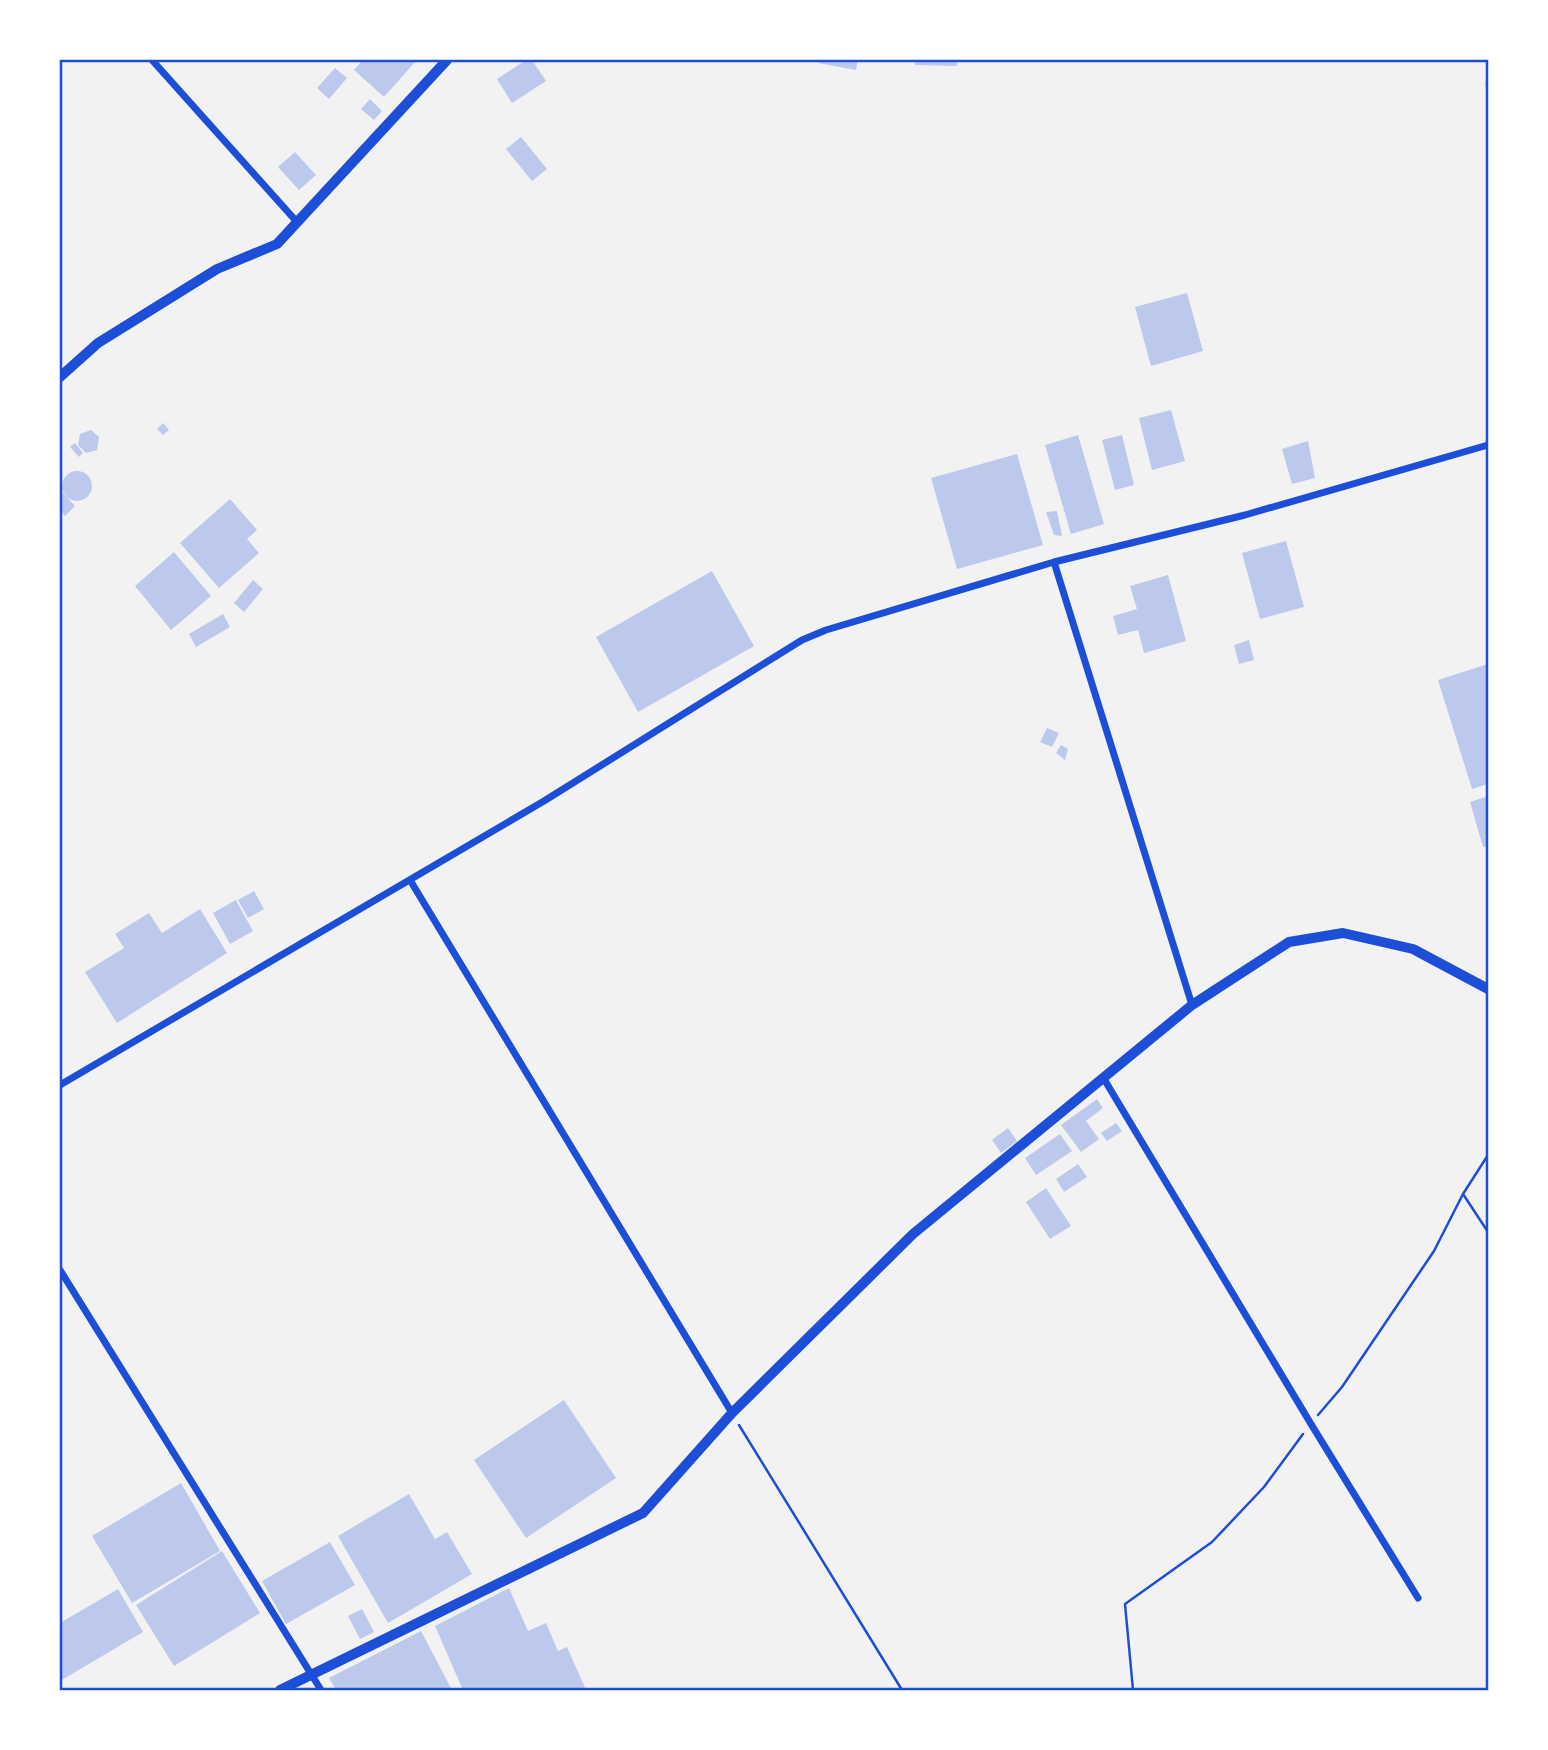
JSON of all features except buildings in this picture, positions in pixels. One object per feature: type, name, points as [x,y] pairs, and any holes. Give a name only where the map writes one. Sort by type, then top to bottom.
[{"type":"street","points":[[152,60],[296,222]]},
{"type":"street","points":[[60,377],[98,344],[217,269],[277,244],[447,60]]},
{"type":"street","points":[[60,1086],[544,801],[802,640],[826,629],[1054,562],[1245,515],[1489,445]]},
{"type":"street","points":[[1054,562],[1192,1005]]},
{"type":"street","points":[[410,880],[732,1413]]},
{"type":"street","points":[[280,1690],[643,1513],[732,1413],[913,1234],[1192,1005],[1289,942],[1343,933],[1413,949],[1489,989]]},
{"type":"street","points":[[1104,1079],[1418,1598]]},
{"type":"street","points":[[60,1270],[321,1690]]},
{"type":"path","points":[[1133,1690],[1125,1604],[1212,1542],[1264,1487],[1342,1387],[1389,1320],[1434,1251],[1463,1194],[1489,1155]]},
{"type":"path","points":[[1463,1194],[1489,1231]]},
{"type":"path","points":[[732,1413],[902,1690]]}]
